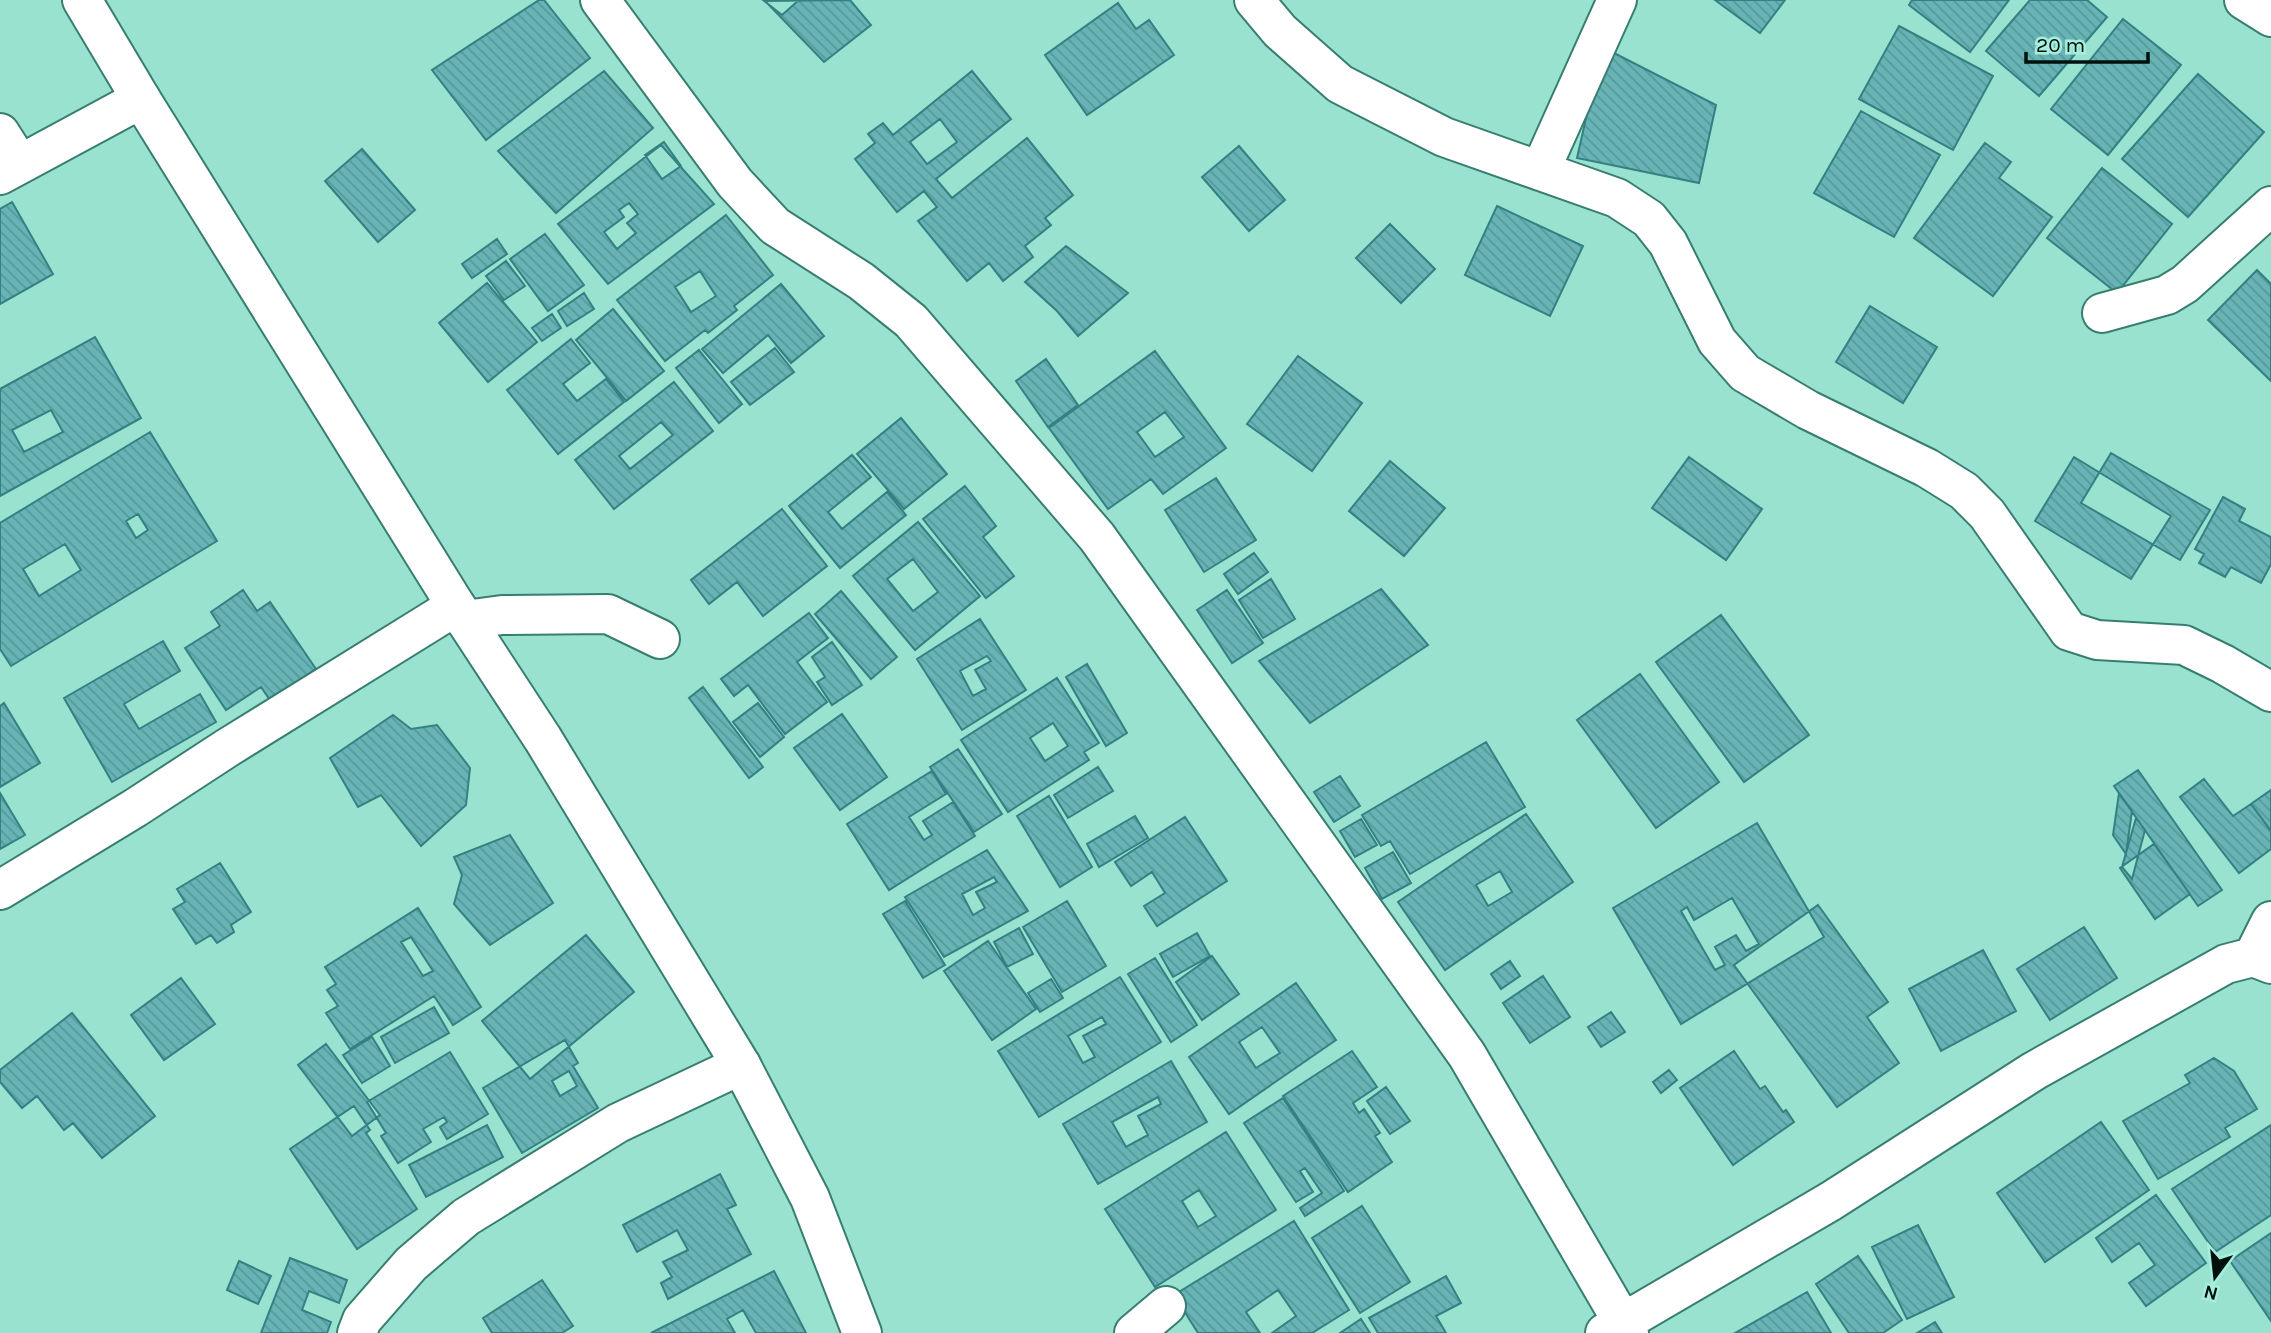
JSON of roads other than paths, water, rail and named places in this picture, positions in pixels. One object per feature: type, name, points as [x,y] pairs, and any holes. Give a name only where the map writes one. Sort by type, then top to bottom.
[{"type":"street","points":[[82,0],[460,613],[543,739],[741,1065],[810,1198],[862,1333]]},
{"type":"street","points":[[600,0],[735,183],[775,226],[860,281],[911,321],[1097,537],[1467,1055],[1619,1330],[1831,1201],[2034,1071],[2226,964],[2262,960],[2271,922]]},
{"type":"street","points":[[1254,0],[1280,31],[1340,84],[1444,137],[1617,198],[1649,219],[1668,243],[1717,341],[1745,373],[1808,410],[1927,468],[1964,491],[1987,514],[2069,631],[2097,640],[2184,645],[2271,692]]},
{"type":"street","points":[[1540,171],[1617,0]]},
{"type":"street","points":[[2244,0],[2271,17]]},
{"type":"street","points":[[6,157],[141,99]]},
{"type":"street","points":[[2102,313],[2167,295],[2185,284],[2271,206]]},
{"type":"street","points":[[0,890],[227,748],[460,613],[608,614],[660,639]]},
{"type":"street","points":[[357,1333],[362,1320],[411,1264],[466,1217],[618,1122],[741,1065]]},
{"type":"street","points":[[1134,1333],[1166,1306]]}]
